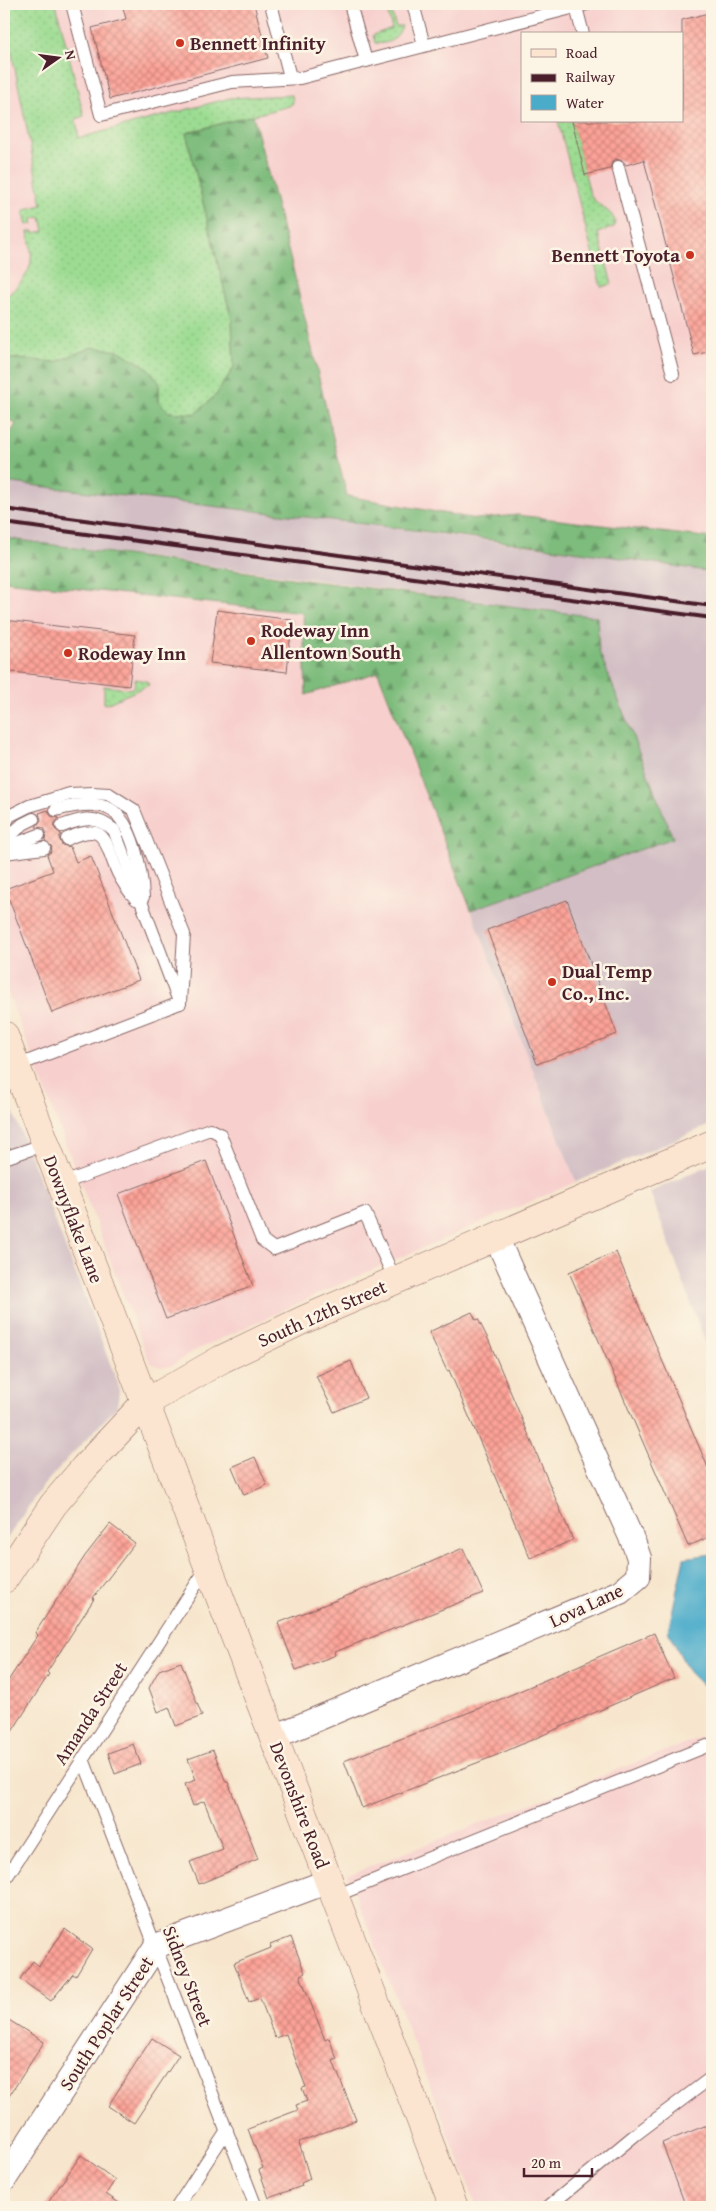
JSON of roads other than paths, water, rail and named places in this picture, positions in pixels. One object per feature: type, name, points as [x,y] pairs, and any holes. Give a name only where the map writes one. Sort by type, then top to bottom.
[{"type":"street","name":"Downyflake Lane","points":[[4,1035],[145,1403]]},
{"type":"street","name":"South 12th Street","points":[[4,1579],[54,1505],[85,1466],[145,1403],[231,1354],[302,1320],[712,1144]]},
{"type":"street","name":"Lova Lane","points":[[274,1737],[620,1592],[638,1577],[639,1558],[634,1544],[496,1237]]},
{"type":"street","name":"Devonshire Road","points":[[145,1403],[454,2207]]},
{"type":"street","name":"South Poplar Street","points":[[4,2180],[156,1946],[332,1888]]},
{"type":"lane","points":[[72,4],[101,115],[232,82],[290,77],[300,78],[582,5],[583,32]]},
{"type":"lane","points":[[271,4],[290,77]]},
{"type":"lane","points":[[350,4],[366,61]]},
{"type":"lane","points":[[413,4],[424,45]]},
{"type":"lane","points":[[618,167],[673,374]]},
{"type":"lane","points":[[4,827],[9,816],[29,806],[70,794],[109,794],[134,810],[184,934],[180,1003]]},
{"type":"lane","points":[[56,810],[70,807],[97,806],[109,808],[119,818],[126,828],[140,866],[143,909]]},
{"type":"lane","points":[[62,826],[90,818],[104,822],[114,830],[180,1003]]},
{"type":"lane","points":[[4,842],[23,824],[33,819]]},
{"type":"lane","points":[[67,839],[88,831],[98,833],[106,842],[118,874],[125,886],[143,909]]},
{"type":"lane","points":[[4,848],[39,834]]},
{"type":"lane","points":[[4,853],[44,848]]},
{"type":"lane","points":[[16,1066],[180,1003]]},
{"type":"lane","points":[[61,1184],[210,1129],[220,1134],[262,1240],[274,1249],[365,1213],[395,1280]]},
{"type":"lane","points":[[4,1158],[46,1144]]},
{"type":"lane","name":"Amanda Street","points":[[4,1881],[208,1566]]},
{"type":"lane","points":[[332,1888],[712,1744]]},
{"type":"lane","name":"Sidney Street","points":[[83,1759],[256,2207]]},
{"type":"lane","points":[[548,2207],[635,2135],[712,2077]]},
{"type":"lane","points":[[177,2207],[227,2130]]},
{"type":"water","points":[[712,1554],[712,1695],[689,1672],[668,1631],[684,1558]]},
{"type":"railway","points":[[4,509],[712,606]]},
{"type":"railway","points":[[4,523],[712,618]]},
{"type":"place","name":"Bennett Infinity","points":[[180,43]]},
{"type":"place","name":"Bennett Toyota","points":[[690,255]]},
{"type":"place","name":"Rodeway Inn Allentown South","points":[[251,641]]},
{"type":"place","name":"Rodeway Inn","points":[[68,653]]},
{"type":"place","name":"Dual Temp Co., Inc.","points":[[552,982]]}]
